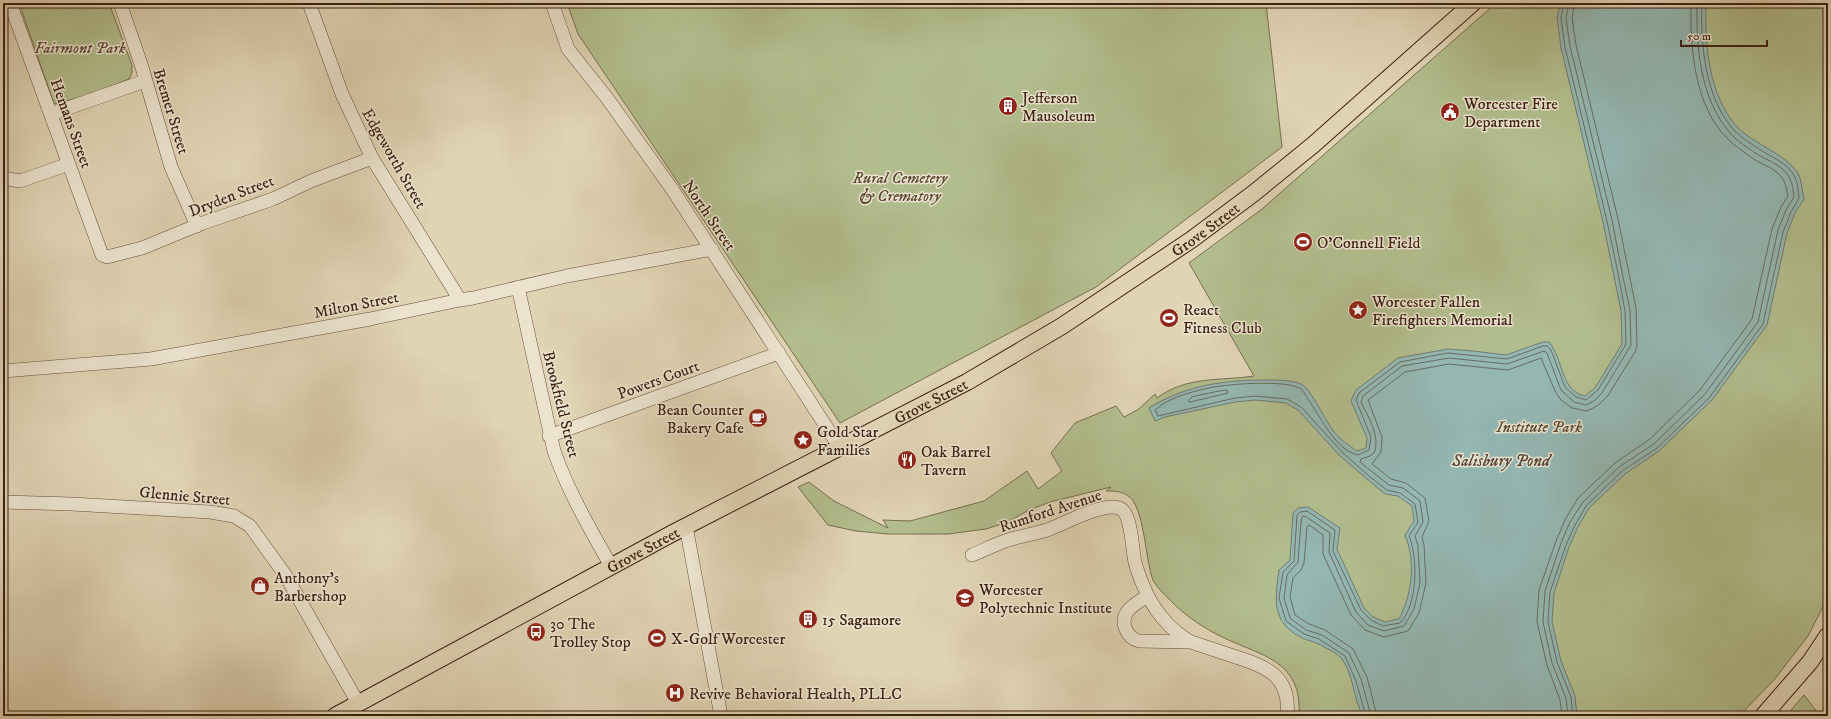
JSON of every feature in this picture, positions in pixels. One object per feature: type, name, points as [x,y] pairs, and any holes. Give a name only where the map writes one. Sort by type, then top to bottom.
[{"type":"main road","name":"Grove Street","points":[[335,716],[686,526],[967,382],[1030,346],[1086,311],[1191,240],[1286,168],[1473,3]]},
{"type":"main road","points":[[1763,716],[1810,662],[1828,634]]},
{"type":"street","name":"Hemans Street","points":[[10,3],[102,255]]},
{"type":"street","name":"Bremer Street","points":[[120,3],[171,167],[197,226]]},
{"type":"street","name":"Edgeworth Street","points":[[309,3],[342,94],[372,158],[460,300]]},
{"type":"street","name":"North Street","points":[[552,3],[568,49],[658,169],[712,249],[840,448]]},
{"type":"street","points":[[51,114],[145,81]]},
{"type":"street","name":"Dryden Street","points":[[102,255],[107,257],[142,248],[197,226],[273,199],[311,181],[372,158]]},
{"type":"street","points":[[3,178],[20,181],[69,164]]},
{"type":"street","name":"Milton Street","points":[[3,371],[151,359],[370,319],[637,262],[712,249]]},
{"type":"street","name":"Brookfield Street","points":[[518,287],[549,436],[561,472],[611,566]]},
{"type":"street","name":"Powers Court","points":[[549,436],[779,353]]},
{"type":"street","name":"Glennie Street","points":[[3,502],[72,504],[210,512],[231,515],[241,519],[248,523],[254,530],[286,576],[358,703]]},
{"type":"street","name":"Rumford Avenue","points":[[972,555],[1008,540],[1047,530],[1100,510],[1116,507],[1124,512],[1128,518],[1135,562],[1148,596],[1174,632],[1191,642],[1269,669],[1283,688],[1287,702],[1287,716]]},
{"type":"street","points":[[686,526],[721,716]]},
{"type":"street","name":"Rumford Avenue","points":[[1148,596],[1127,613],[1124,623],[1127,634],[1132,638],[1139,640],[1191,642]]},
{"type":"green space","name":"Fairmont Park","points":[[19,3],[109,3],[132,65],[132,73],[129,79],[86,96],[54,104]]},
{"type":"green space","name":"Rural Cemetery & Crematory","points":[[567,3],[1266,3],[1282,147],[1096,287],[840,423],[578,34]]},
{"type":"green space","name":"Institute Park","points":[[1496,3],[1809,3],[1828,10],[1828,597],[1808,636],[1774,680],[1739,716],[1299,716],[1298,697],[1294,683],[1287,671],[1265,656],[1222,637],[1202,626],[1178,608],[1159,589],[1153,580],[1150,571],[1144,534],[1138,510],[1133,501],[1127,495],[1114,491],[1106,491],[1111,487],[1050,502],[1027,511],[1008,522],[986,529],[948,534],[888,534],[856,531],[828,525],[798,487],[809,482],[834,501],[888,528],[883,520],[910,521],[984,501],[1027,471],[1038,489],[1062,471],[1051,453],[1075,423],[1116,406],[1124,417],[1139,409],[1155,394],[1157,398],[1168,391],[1191,383],[1254,376],[1189,263],[1262,209]]},
{"type":"green space","points":[[1804,695],[1820,716],[1786,716]]},
{"type":"water","name":"Salisbury Pond","points":[[1561,3],[1706,3],[1706,35],[1710,68],[1714,84],[1727,114],[1737,127],[1744,133],[1781,157],[1796,170],[1801,180],[1804,199],[1795,213],[1787,233],[1767,325],[1712,400],[1659,451],[1625,474],[1589,508],[1569,547],[1554,593],[1552,622],[1561,661],[1575,696],[1577,716],[1363,716],[1357,702],[1349,673],[1342,659],[1321,645],[1302,638],[1292,632],[1280,617],[1276,600],[1279,570],[1290,560],[1293,513],[1298,508],[1308,507],[1340,528],[1337,549],[1364,608],[1373,617],[1385,622],[1399,619],[1410,589],[1411,556],[1405,535],[1414,521],[1412,506],[1398,496],[1385,494],[1339,455],[1298,410],[1286,403],[1255,400],[1235,402],[1165,417],[1155,421],[1149,408],[1177,394],[1206,385],[1251,380],[1280,380],[1295,382],[1306,388],[1334,432],[1343,441],[1357,451],[1366,448],[1367,438],[1351,401],[1356,390],[1398,358],[1448,349],[1506,355],[1543,342],[1549,342],[1554,349],[1563,374],[1571,388],[1577,393],[1585,396],[1595,388],[1622,344],[1621,311],[1603,222],[1561,48],[1557,17]]},
{"type":"place","name":"Jefferson Mausoleum","points":[[1008,106]]},
{"type":"place","name":"Worcester Fire Department","points":[[1450,112]]},
{"type":"place","name":"O'Connell Field","points":[[1303,242]]},
{"type":"place","name":"Worcester Fallen Firefighters Memorial","points":[[1358,310]]},
{"type":"place","name":"React Fitness Club","points":[[1169,318]]},
{"type":"place","name":"Bean Counter Bakery Cafe","points":[[758,418]]},
{"type":"place","name":"Gold Star Families","points":[[803,440]]},
{"type":"place","name":"Oak Barrel Tavern","points":[[907,460]]},
{"type":"place","name":"Anthony’s Barbershop","points":[[260,586]]},
{"type":"place","name":"Worcester Polytechnic Institute","points":[[965,598]]},
{"type":"place","name":"15 Sagamore","points":[[808,619]]},
{"type":"place","name":"30 The Trolley Stop","points":[[536,632]]},
{"type":"place","name":"X-Golf Worcester","points":[[657,638]]},
{"type":"place","name":"Revive Behavioral Health, PLLC","points":[[675,693]]}]
